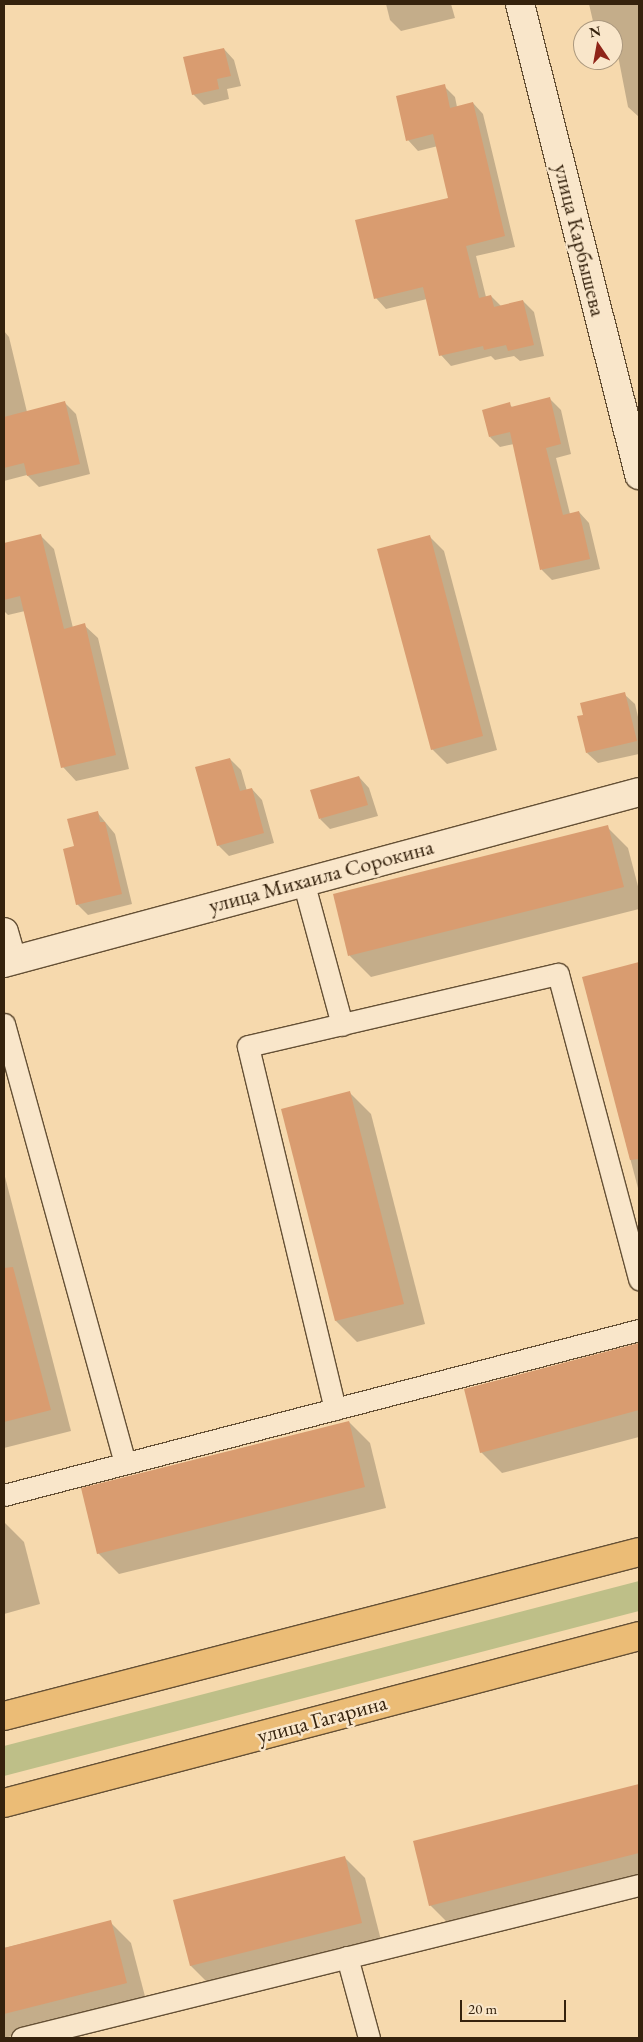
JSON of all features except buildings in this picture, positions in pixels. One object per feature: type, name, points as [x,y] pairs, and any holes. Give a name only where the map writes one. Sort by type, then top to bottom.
[{"type":"main road","points":[[4,1716],[639,1552]]},
{"type":"main road","name":"улица Гагарина","points":[[4,1803],[639,1636]]},
{"type":"street","name":"улица Карбышева","points":[[520,4],[639,475]]},
{"type":"street","name":"улица Михаила Сорокина","points":[[8,962],[639,792]]},
{"type":"street","points":[[4,932],[8,962]]},
{"type":"lane","points":[[303,881],[342,1024]]},
{"type":"lane","points":[[335,1409],[248,1046],[558,974],[639,1279]]},
{"type":"lane","points":[[4,1024],[125,1463]]},
{"type":"lane","points":[[4,1495],[639,1330]]},
{"type":"lane","points":[[22,2038],[639,1885]]},
{"type":"lane","points":[[347,1958],[369,2038]]},
{"type":"green space","points":[[639,1581],[639,1611],[4,1776],[4,1746]]}]
